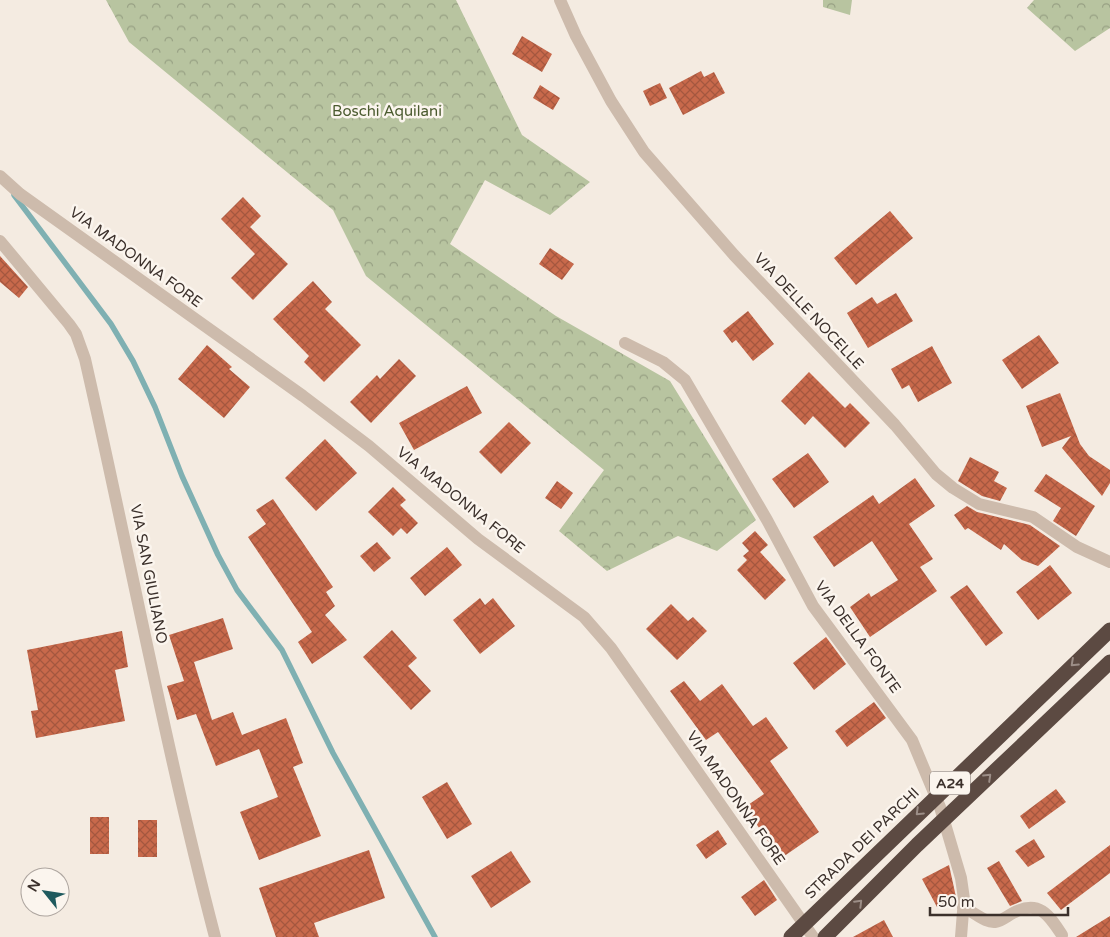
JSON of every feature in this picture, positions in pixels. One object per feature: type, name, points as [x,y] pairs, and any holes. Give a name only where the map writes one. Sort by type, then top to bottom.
[{"type":"highway","name":"STRADA DEI PARCHI","points":[[791,937],[1110,630]]},
{"type":"highway","name":"A24","points":[[825,937],[918,845],[1110,662]]},
{"type":"street","name":"VIA DELLE NOCELLE","points":[[560,0],[576,36],[610,101],[644,152],[734,255],[895,425],[936,474],[953,488],[979,504],[1033,517],[1077,547],[1110,562]]},
{"type":"street","name":"VIA MADONNA FORE","points":[[0,176],[20,194],[348,430],[472,534],[584,617],[611,648],[813,937]]},
{"type":"street","name":"VIA SAN GIULIANO","points":[[0,241],[69,324],[85,359],[122,520],[147,646],[215,937]]},
{"type":"street","name":"VIA DELLA FONTE","points":[[624,344],[663,362],[685,380],[767,520],[813,606],[912,740],[932,784],[953,848],[962,886],[961,937]]},
{"type":"street","points":[[963,908],[989,921],[996,922],[1022,909],[1037,908],[1047,914],[1062,935]]},
{"type":"green space","name":"Boschi Aquilani","points":[[106,0],[456,0],[522,135],[590,182],[550,215],[485,180],[450,244],[556,316],[670,381],[756,520],[717,551],[678,536],[607,571],[559,531],[604,470],[366,276],[333,210],[129,42]]},
{"type":"green space","points":[[823,0],[852,0],[850,15],[823,7]]},
{"type":"green space","points":[[1034,0],[1110,0],[1110,28],[1075,51],[1027,8]]},
{"type":"building","points":[[522,36],[552,54],[542,72],[512,54]]},
{"type":"building","points":[[701,71],[704,77],[714,72],[725,93],[683,115],[669,88]]},
{"type":"building","points":[[660,83],[667,98],[650,106],[643,91]]},
{"type":"building","points":[[540,85],[560,98],[553,110],[533,98]]},
{"type":"building","points":[[243,197],[261,216],[250,227],[288,264],[253,300],[231,278],[255,254],[221,219]]},
{"type":"building","points":[[890,211],[913,238],[856,285],[834,258]]},
{"type":"building","points":[[550,248],[574,264],[562,280],[539,264]]},
{"type":"building","points":[[0,256],[28,287],[19,298],[0,282]]},
{"type":"building","points":[[313,281],[332,302],[325,309],[361,345],[324,382],[304,362],[309,356],[273,319]]},
{"type":"building","points":[[896,293],[913,321],[868,348],[847,313],[872,297],[877,304]]},
{"type":"building","points":[[748,311],[774,344],[753,361],[736,340],[732,343],[723,331]]},
{"type":"building","points":[[1039,335],[1059,363],[1022,389],[1002,360]]},
{"type":"building","points":[[207,345],[232,367],[229,369],[250,387],[224,418],[178,379]]},
{"type":"building","points":[[932,346],[952,383],[918,402],[909,385],[902,389],[891,369]]},
{"type":"building","points":[[399,359],[416,376],[371,423],[350,402],[377,375],[380,379]]},
{"type":"building","points":[[809,372],[845,408],[850,403],[870,423],[845,448],[813,416],[805,425],[781,401]]},
{"type":"building","points":[[467,386],[482,413],[414,450],[399,423]]},
{"type":"building","points":[[1060,393],[1080,444],[1089,456],[1110,470],[1110,483],[1102,496],[1062,448],[1071,436],[1042,447],[1026,406]]},
{"type":"building","points":[[509,422],[531,443],[501,474],[479,452]]},
{"type":"building","points":[[325,439],[357,473],[316,511],[285,478]]},
{"type":"building","points":[[808,453],[829,482],[794,508],[772,479]]},
{"type":"building","points":[[970,457],[999,472],[994,481],[1007,488],[1000,501],[982,496],[958,481]]},
{"type":"building","points":[[1046,474],[1095,506],[1076,536],[1053,521],[1061,508],[1034,491]]},
{"type":"building","points":[[915,478],[935,506],[909,524],[933,559],[920,567],[937,591],[870,637],[850,607],[869,593],[871,597],[898,580],[872,541],[834,567],[813,537],[873,495],[879,504]]},
{"type":"building","points":[[557,481],[573,493],[561,509],[545,498]]},
{"type":"building","points":[[393,487],[406,500],[400,505],[418,523],[407,534],[401,528],[393,536],[368,512]]},
{"type":"building","points":[[273,499],[333,587],[326,592],[335,606],[325,615],[347,640],[312,664],[298,642],[312,632],[248,537],[266,524],[256,510]]},
{"type":"building","points":[[967,506],[977,512],[1030,525],[1060,546],[1038,566],[1022,560],[1004,544],[1001,550],[968,528],[965,530],[954,515]]},
{"type":"building","points":[[755,531],[768,545],[760,552],[786,580],[765,600],[737,570],[747,560],[743,556],[749,551],[742,543]]},
{"type":"building","points":[[377,542],[391,558],[374,572],[360,556]]},
{"type":"building","points":[[447,547],[462,565],[425,596],[410,578]]},
{"type":"building","points":[[1050,565],[1072,593],[1038,620],[1016,592]]},
{"type":"building","points":[[967,585],[1003,633],[986,646],[950,597]]},
{"type":"building","points":[[480,598],[485,605],[493,598],[515,626],[480,654],[453,620]]},
{"type":"building","points":[[671,604],[688,621],[693,617],[707,631],[677,660],[646,629]]},
{"type":"building","points":[[223,618],[233,649],[194,662],[212,720],[233,712],[242,735],[286,718],[303,763],[293,767],[321,836],[259,860],[240,812],[278,797],[259,749],[216,766],[196,714],[177,720],[167,686],[184,681],[169,635]]},
{"type":"building","points":[[392,630],[417,658],[408,666],[431,691],[411,710],[363,657]]},
{"type":"building","points":[[122,631],[128,667],[115,670],[125,721],[36,738],[31,711],[38,710],[27,650]]},
{"type":"building","points":[[826,637],[846,664],[814,690],[793,663]]},
{"type":"building","points":[[684,681],[700,701],[722,684],[753,726],[766,717],[788,748],[770,761],[819,832],[780,859],[745,807],[764,794],[718,732],[706,740],[670,691]]},
{"type":"building","points":[[874,702],[886,718],[847,747],[835,731]]},
{"type":"building","points":[[447,782],[472,824],[447,839],[422,797]]},
{"type":"building","points":[[1056,789],[1066,802],[1029,829],[1020,816]]},
{"type":"building","points":[[90,817],[109,817],[109,854],[90,854]]},
{"type":"building","points":[[138,820],[157,820],[157,857],[138,857]]},
{"type":"building","points":[[718,830],[727,844],[706,859],[696,845]]},
{"type":"building","points":[[1034,839],[1045,857],[1028,867],[1015,851]]},
{"type":"building","points":[[1110,845],[1110,873],[1061,910],[1047,893]]},
{"type":"building","points":[[369,850],[385,898],[314,923],[319,937],[276,937],[259,888]]},
{"type":"building","points":[[511,851],[531,882],[491,908],[471,876]]},
{"type":"building","points":[[999,861],[1022,901],[1010,906],[987,868]]},
{"type":"building","points":[[949,865],[956,897],[937,907],[922,879]]},
{"type":"building","points":[[764,880],[777,900],[755,916],[741,897]]},
{"type":"building","points":[[1110,916],[1110,937],[1076,937]]},
{"type":"building","points":[[884,920],[893,937],[853,937]]},
{"type":"waterway","points":[[14,195],[111,324],[133,361],[155,407],[182,476],[218,555],[237,590],[282,650],[333,753],[435,937]]}]
